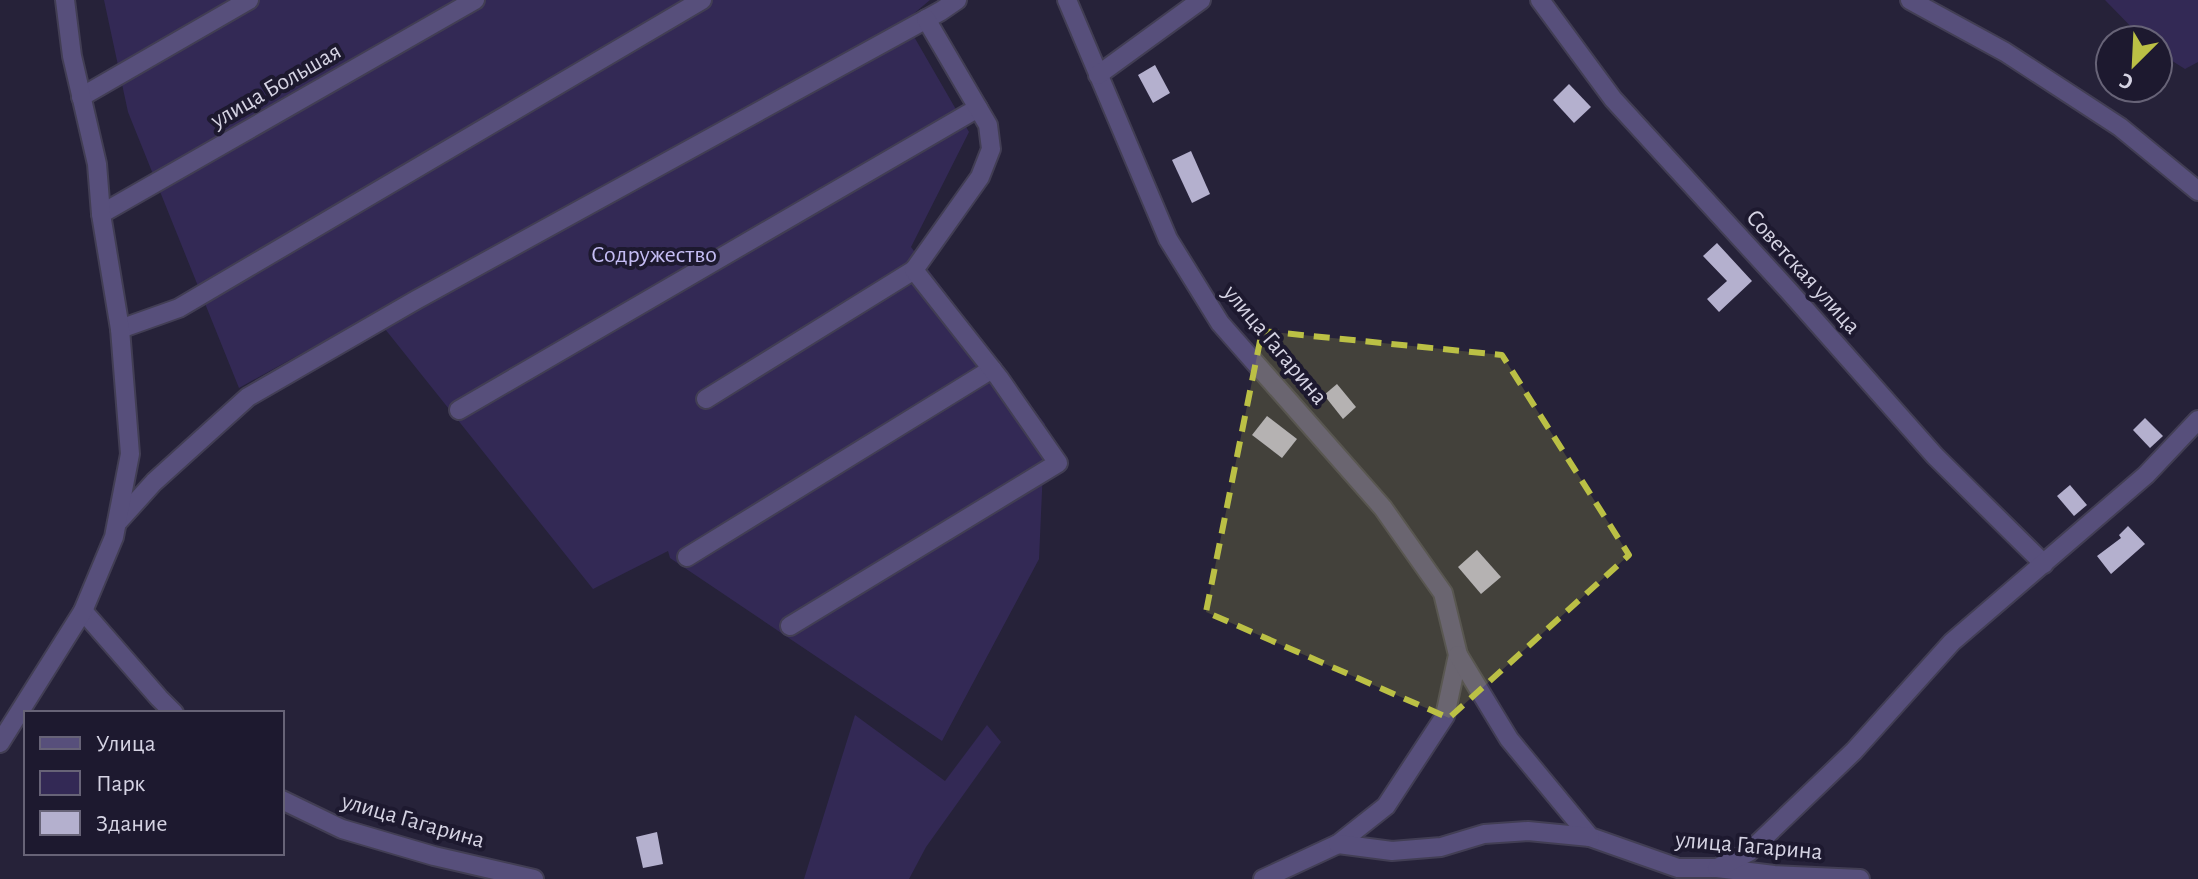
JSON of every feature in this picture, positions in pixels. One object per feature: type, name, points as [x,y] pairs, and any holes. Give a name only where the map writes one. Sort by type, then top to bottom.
[{"type":"street","points":[[0,743],[83,611],[114,537],[130,454],[120,329],[101,214],[97,164],[72,56],[65,0]]},
{"type":"street","points":[[81,97],[249,0]]},
{"type":"street","name":"улица Большая","points":[[101,214],[475,0]]},
{"type":"street","points":[[120,329],[179,308],[702,0]]},
{"type":"street","points":[[117,523],[154,482],[248,397],[416,300],[957,0]]},
{"type":"street","name":"улица Гагарина","points":[[1067,0],[1175,251],[1220,323],[1383,508],[1409,544],[1443,593],[1458,655],[1509,739],[1590,837]]},
{"type":"street","points":[[1098,75],[1201,0]]},
{"type":"street","name":"Советская улица","points":[[1540,0],[1613,99],[1935,456],[2044,564]]},
{"type":"street","points":[[1910,0],[2005,52],[2120,127],[2198,191]]},
{"type":"street","points":[[706,399],[914,270],[980,177],[991,149],[988,125],[926,19]]},
{"type":"street","points":[[459,410],[978,108]]},
{"type":"street","points":[[790,626],[1058,463],[992,369],[914,270]]},
{"type":"street","points":[[687,557],[992,369]]},
{"type":"street","points":[[1717,868],[1749,852],[1854,751],[1952,642],[2146,475],[2198,420]]},
{"type":"street","points":[[83,611],[172,711]]},
{"type":"street","name":"улица Гагарина","points":[[1263,879],[1338,844],[1386,806],[1445,716],[1458,655]]},
{"type":"street","name":"улица Гагарина","points":[[284,801],[342,829],[434,856],[534,879]]},
{"type":"street","name":"улица Гагарина","points":[[1338,844],[1392,851],[1441,847],[1484,834],[1528,831],[1590,837],[1678,873],[1717,868],[1774,877],[1860,879]]},
{"type":"highlighted area","points":[[1262,331],[1502,355],[1629,555],[1449,718],[1206,612]]},
{"type":"green space","name":"Содружество","points":[[104,0],[930,0],[905,21],[969,132],[911,247],[1045,424],[1039,559],[942,741],[670,558],[668,551],[593,589],[373,314],[239,388],[128,112]]},
{"type":"green space","points":[[2105,0],[2198,0],[2198,62],[2185,69],[2174,62],[2174,24],[2128,24]]},
{"type":"green space","points":[[855,715],[945,781],[987,725],[1001,742],[926,847],[909,879],[804,879]]},
{"type":"building","points":[[1155,65],[1170,93],[1153,103],[1138,75]]},
{"type":"building","points":[[1569,84],[1591,107],[1574,123],[1553,100]]},
{"type":"building","points":[[1191,151],[1210,194],[1192,203],[1172,160]]},
{"type":"building","points":[[1717,243],[1752,281],[1719,312],[1707,299],[1727,281],[1703,256]]},
{"type":"building","points":[[1337,384],[1356,407],[1343,419],[1324,395]]},
{"type":"building","points":[[1267,416],[1297,439],[1282,458],[1252,435]]},
{"type":"building","points":[[2145,418],[2163,436],[2150,448],[2133,430]]},
{"type":"building","points":[[2070,485],[2087,505],[2074,516],[2057,496]]},
{"type":"building","points":[[2128,526],[2145,544],[2111,574],[2097,556],[2121,538],[2119,535]]},
{"type":"building","points":[[1477,550],[1501,577],[1481,594],[1458,567]]},
{"type":"building","points":[[657,832],[663,864],[643,868],[636,837]]}]
